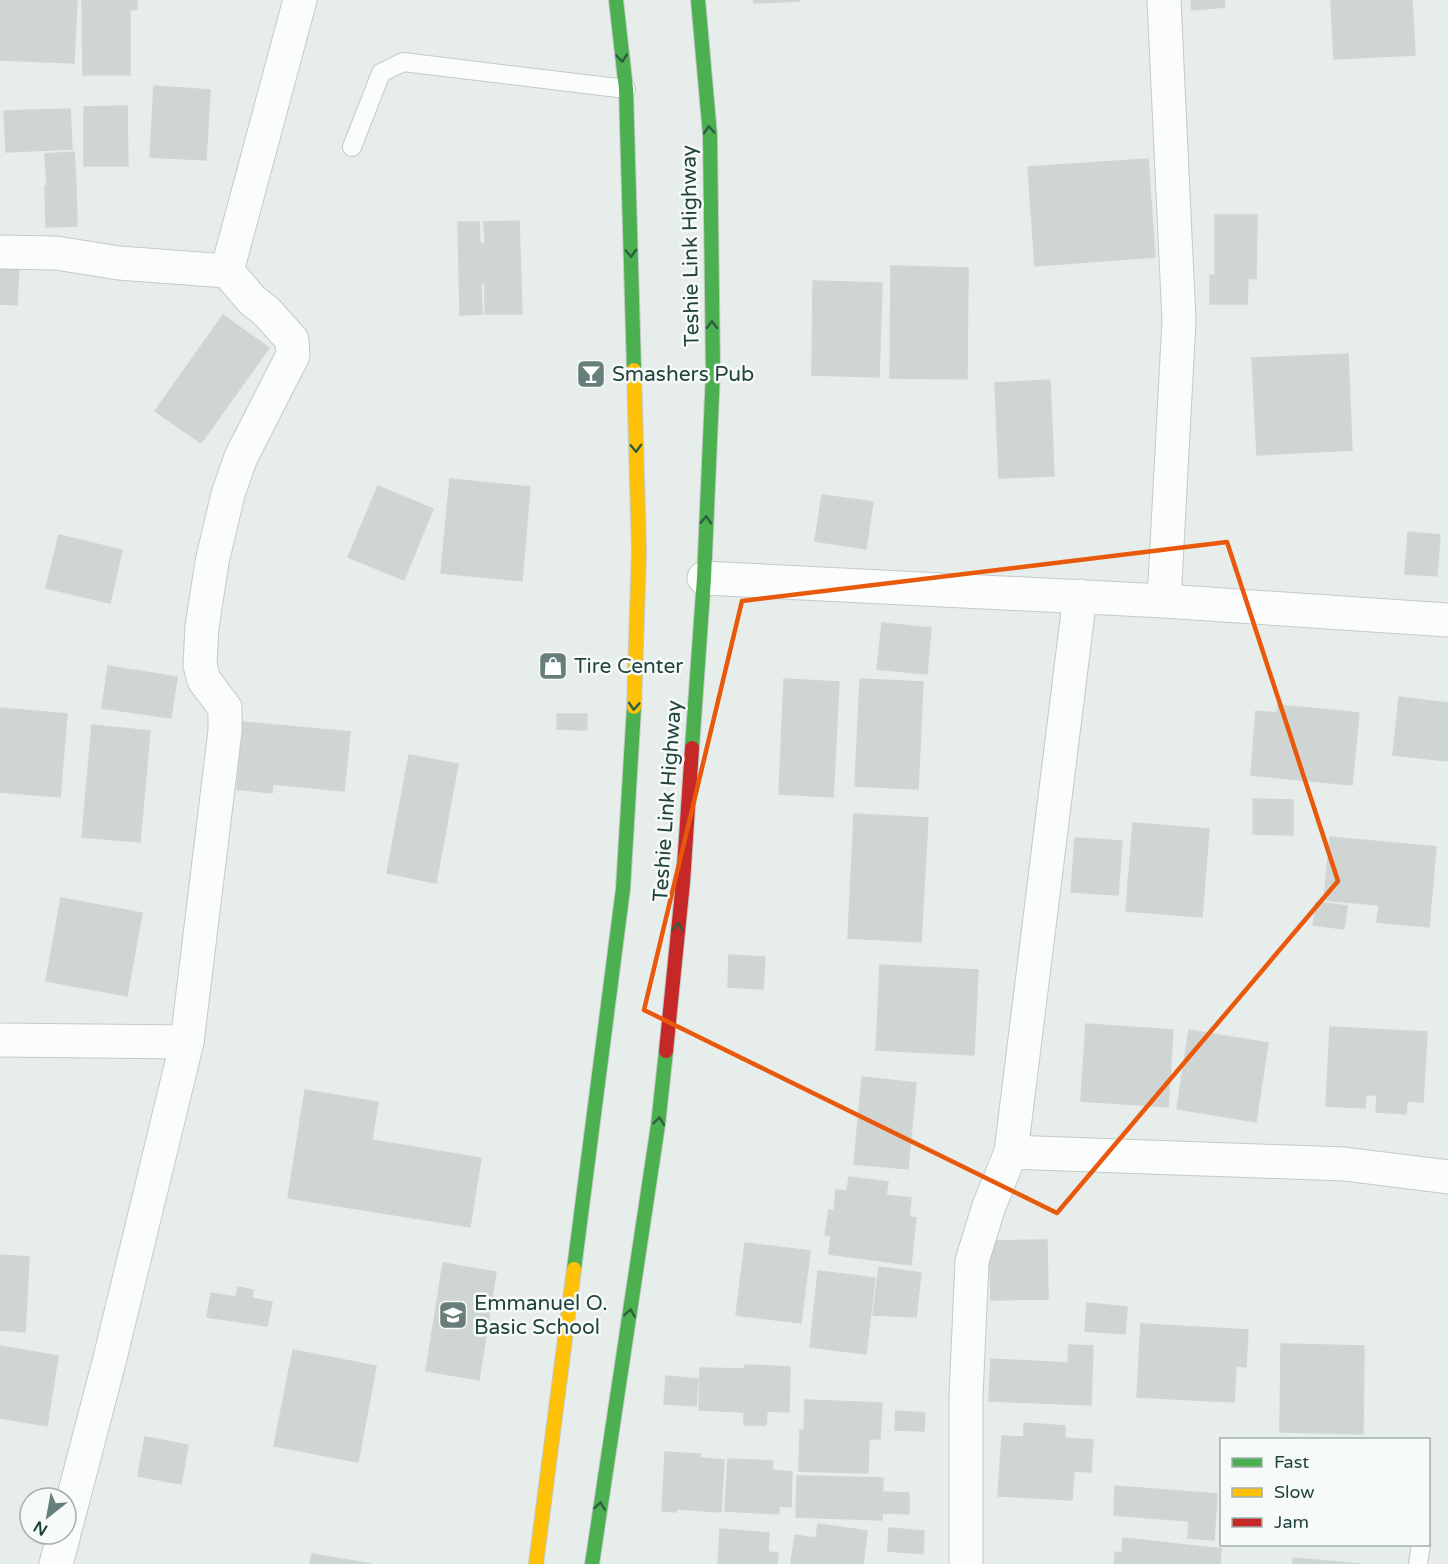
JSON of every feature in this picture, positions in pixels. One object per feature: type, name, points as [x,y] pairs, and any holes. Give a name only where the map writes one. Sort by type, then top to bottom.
[{"type":"main road","name":"Teshie Link Highway","points":[[536,1564],[623,889],[637,658],[639,551],[626,89],[616,0]]},
{"type":"main road","name":"Teshie Link Highway","points":[[592,1564],[658,1125],[683,882],[704,578],[713,372],[710,135],[698,0]]},
{"type":"street","points":[[227,271],[300,0]]},
{"type":"street","points":[[1164,0],[1179,321],[1164,601]]},
{"type":"street","points":[[0,252],[56,253],[119,263],[227,271],[292,340],[293,355],[241,457],[228,494],[212,562],[202,627],[200,665],[204,680],[225,708],[225,731],[187,1042],[76,1486]]},
{"type":"street","points":[[704,578],[1080,596],[1448,621]]},
{"type":"street","points":[[966,1564],[966,1396],[972,1261],[989,1206],[1011,1152],[1080,596]]},
{"type":"street","points":[[0,1040],[187,1042]]},
{"type":"street","points":[[1011,1152],[1344,1164],[1448,1178]]},
{"type":"street","points":[[56,1564],[61,1546]]},
{"type":"lane","points":[[352,147],[381,73],[403,62],[626,89]]},
{"type":"lane","points":[[1418,1564],[1421,1546]]},
{"type":"highlighted area","points":[[1227,542],[1338,881],[1057,1213],[644,1010],[742,601]]},
{"type":"building","points":[[0,0],[77,0],[74,63],[0,60]]},
{"type":"building","points":[[82,0],[137,0],[137,9],[130,10],[130,75],[83,75]]},
{"type":"building","points":[[753,0],[799,0],[799,1],[754,3]]},
{"type":"building","points":[[1191,0],[1224,0],[1225,7],[1192,10]]},
{"type":"building","points":[[1331,0],[1412,0],[1415,55],[1334,59]]},
{"type":"building","points":[[154,86],[210,90],[206,160],[150,157]]},
{"type":"building","points":[[127,106],[128,166],[84,166],[84,107]]},
{"type":"building","points":[[70,109],[72,149],[6,152],[4,111]]},
{"type":"building","points":[[74,152],[76,184],[47,185],[45,154]]},
{"type":"building","points":[[1148,159],[1155,257],[1035,266],[1028,167]]},
{"type":"building","points":[[76,185],[77,226],[46,227],[45,186]]},
{"type":"building","points":[[1215,215],[1257,215],[1256,279],[1248,278],[1247,304],[1210,304],[1210,275],[1215,275]]},
{"type":"building","points":[[519,221],[522,314],[485,314],[485,283],[481,283],[482,314],[460,315],[458,222],[479,222],[480,244],[485,243],[484,222]]},
{"type":"building","points":[[0,260],[19,262],[17,305],[0,304]]},
{"type":"building","points":[[891,266],[968,268],[967,379],[890,378]]},
{"type":"building","points":[[813,281],[882,283],[879,377],[812,375]]},
{"type":"building","points":[[223,315],[269,348],[201,443],[155,411]]},
{"type":"building","points":[[1348,354],[1352,450],[1257,455],[1252,358]]},
{"type":"building","points":[[1050,380],[1054,476],[999,478],[995,383]]},
{"type":"building","points":[[450,479],[530,487],[522,581],[441,573]]},
{"type":"building","points":[[378,486],[433,509],[404,580],[348,557]]},
{"type":"building","points":[[822,495],[873,502],[866,549],[815,541]]},
{"type":"building","points":[[1408,532],[1440,535],[1437,576],[1405,574]]},
{"type":"building","points":[[59,535],[122,550],[110,603],[46,588]]},
{"type":"building","points":[[882,623],[931,628],[927,674],[877,669]]},
{"type":"building","points":[[108,666],[177,677],[171,718],[102,708]]},
{"type":"building","points":[[784,679],[839,682],[833,797],[779,794]]},
{"type":"building","points":[[860,679],[923,682],[918,789],[855,786]]},
{"type":"building","points":[[1399,697],[1448,703],[1448,761],[1393,755]]},
{"type":"building","points":[[1278,705],[1359,713],[1352,785],[1251,775],[1256,711],[1277,713]]},
{"type":"building","points":[[0,708],[67,714],[60,797],[0,792]]},
{"type":"building","points":[[557,714],[587,714],[587,730],[557,729]]},
{"type":"building","points":[[243,722],[350,732],[344,791],[273,784],[272,793],[237,789]]},
{"type":"building","points":[[92,725],[150,731],[140,842],[82,837]]},
{"type":"building","points":[[409,755],[458,764],[436,883],[387,873]]},
{"type":"building","points":[[1253,799],[1293,800],[1293,835],[1253,834]]},
{"type":"building","points":[[854,814],[928,818],[921,942],[848,938]]},
{"type":"building","points":[[1133,823],[1209,829],[1202,917],[1126,911]]},
{"type":"building","points":[[1330,837],[1436,847],[1429,927],[1377,922],[1379,905],[1324,900]]},
{"type":"building","points":[[1075,838],[1122,841],[1118,895],[1071,892]]},
{"type":"building","points":[[61,898],[142,913],[127,996],[46,981]]},
{"type":"building","points":[[1316,902],[1347,906],[1344,929],[1313,925]]},
{"type":"building","points":[[729,955],[765,957],[763,989],[728,987]]},
{"type":"building","points":[[880,965],[978,970],[974,1055],[876,1050]]},
{"type":"building","points":[[1086,1024],[1173,1030],[1168,1107],[1081,1101]]},
{"type":"building","points":[[1330,1027],[1427,1032],[1423,1102],[1407,1101],[1406,1114],[1376,1112],[1377,1095],[1366,1095],[1365,1108],[1326,1106]]},
{"type":"building","points":[[1189,1030],[1268,1043],[1256,1122],[1177,1109]]},
{"type":"building","points":[[862,1077],[916,1083],[908,1169],[854,1164]]},
{"type":"building","points":[[305,1090],[378,1102],[372,1140],[481,1158],[470,1227],[288,1198]]},
{"type":"building","points":[[849,1177],[888,1182],[886,1195],[911,1198],[909,1217],[916,1218],[911,1265],[829,1254],[831,1236],[825,1235],[829,1210],[834,1211],[836,1190],[847,1191]]},
{"type":"building","points":[[1047,1240],[1048,1299],[991,1300],[989,1241]]},
{"type":"building","points":[[745,1243],[810,1251],[801,1323],[736,1315]]},
{"type":"building","points":[[0,1255],[29,1257],[25,1332],[0,1330]]},
{"type":"building","points":[[443,1263],[496,1272],[479,1380],[426,1371]]},
{"type":"building","points":[[879,1267],[921,1273],[916,1317],[873,1315]]},
{"type":"building","points":[[818,1271],[875,1278],[866,1354],[810,1347]]},
{"type":"building","points":[[238,1287],[253,1290],[252,1298],[272,1302],[267,1326],[207,1317],[211,1293],[236,1297]]},
{"type":"building","points":[[1087,1303],[1127,1307],[1125,1334],[1085,1331]]},
{"type":"building","points":[[1141,1324],[1248,1330],[1246,1367],[1236,1366],[1234,1402],[1137,1397]]},
{"type":"building","points":[[1281,1344],[1364,1346],[1363,1434],[1280,1432]]},
{"type":"building","points":[[1069,1345],[1093,1346],[1091,1405],[989,1401],[991,1359],[1068,1363]]},
{"type":"building","points":[[0,1346],[58,1356],[47,1426],[0,1418]]},
{"type":"building","points":[[293,1350],[376,1366],[358,1462],[274,1446]]},
{"type":"building","points":[[745,1365],[790,1367],[789,1412],[767,1411],[766,1425],[744,1425]]},
{"type":"building","points":[[700,1368],[745,1369],[743,1412],[699,1410]]},
{"type":"building","points":[[666,1376],[698,1379],[696,1406],[664,1404]]},
{"type":"building","points":[[805,1400],[882,1403],[880,1439],[869,1439],[868,1473],[799,1471],[800,1430],[804,1430]]},
{"type":"building","points":[[896,1411],[925,1413],[924,1431],[895,1430]]},
{"type":"building","points":[[1024,1423],[1065,1426],[1065,1438],[1093,1440],[1091,1472],[1074,1471],[1072,1500],[998,1496],[1002,1436],[1024,1437]]},
{"type":"building","points":[[145,1437],[188,1445],[181,1484],[138,1476]]},
{"type":"building","points":[[665,1452],[700,1454],[700,1458],[724,1460],[721,1512],[677,1509],[676,1512],[662,1511]]},
{"type":"building","points":[[728,1459],[773,1461],[772,1470],[792,1472],[791,1507],[779,1506],[779,1514],[725,1511]]},
{"type":"building","points":[[797,1476],[883,1478],[882,1520],[796,1517]]},
{"type":"building","points":[[1115,1486],[1217,1494],[1214,1540],[1188,1538],[1189,1521],[1114,1515]]},
{"type":"building","points":[[884,1492],[909,1493],[909,1514],[883,1513]]},
{"type":"building","points":[[818,1524],[867,1531],[863,1564],[791,1564],[795,1535],[816,1538]]},
{"type":"building","points":[[889,1528],[924,1531],[923,1554],[888,1551]]},
{"type":"building","points":[[720,1529],[769,1533],[768,1552],[778,1553],[777,1564],[718,1564]]},
{"type":"building","points":[[1123,1538],[1221,1549],[1220,1564],[1114,1564],[1115,1552],[1122,1553]]},
{"type":"building","points":[[312,1554],[372,1564],[310,1564]]},
{"type":"building","points":[[1293,1558],[1360,1564],[1293,1564]]},
{"type":"traffic: fast","points":[[616,0],[626,89],[634,370]]},
{"type":"traffic: fast","points":[[692,748],[704,578],[713,372],[710,135],[698,0]]},
{"type":"traffic: fast","points":[[574,1269],[623,889],[634,707]]},
{"type":"traffic: fast","points":[[592,1564],[658,1125],[666,1051]]},
{"type":"traffic: slow","points":[[634,370],[639,551],[634,707]]},
{"type":"traffic: slow","points":[[536,1564],[574,1269]]},
{"type":"traffic: jam","points":[[666,1051],[683,882],[692,748]]},
{"type":"place","name":"Smashers Pub","points":[[591,374]]},
{"type":"place","name":"Tire Center","points":[[553,666]]},
{"type":"place","name":"Emmanuel O. Basic School","points":[[453,1315]]}]
